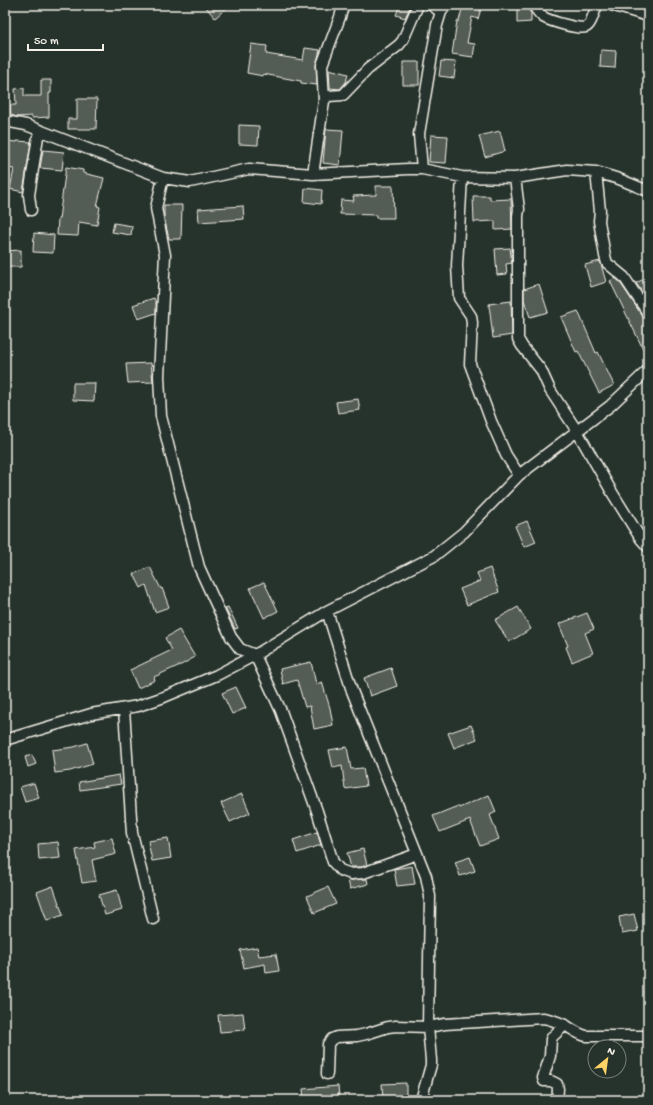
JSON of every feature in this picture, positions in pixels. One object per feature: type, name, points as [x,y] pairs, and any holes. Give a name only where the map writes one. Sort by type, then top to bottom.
[{"type":"street","points":[[313,174],[324,101],[322,66],[340,17],[342,10],[341,5]]},
{"type":"street","points":[[324,101],[328,96],[343,95],[368,69],[399,45],[403,40],[418,5]]},
{"type":"street","points":[[422,169],[419,134],[437,25],[443,8],[431,5]]},
{"type":"street","points":[[533,5],[543,16],[548,19],[581,28],[586,27],[589,24],[598,6]]},
{"type":"street","points":[[611,5],[648,16]]},
{"type":"street","points":[[5,121],[26,125],[163,178],[190,182],[249,170],[313,174],[422,169],[462,177],[515,178],[567,170],[596,172],[619,179],[648,191]]},
{"type":"street","points":[[31,210],[29,195],[39,130]]},
{"type":"street","points":[[596,172],[600,211],[599,221],[607,263],[627,280],[648,313]]},
{"type":"street","points":[[462,177],[457,266],[459,298],[471,316],[472,323],[470,364],[490,421],[506,454],[520,475]]},
{"type":"street","points":[[163,178],[156,208],[165,255],[159,376],[161,416],[199,567],[231,637],[240,649],[254,655],[281,711],[317,811],[333,862],[340,870],[351,874],[363,873],[417,854]]},
{"type":"street","points":[[515,178],[519,209],[518,339],[541,370],[554,396],[577,431],[623,512],[648,547]]},
{"type":"street","points":[[5,740],[91,714],[138,706],[217,675],[254,655],[327,611],[434,556],[464,532],[520,475],[610,406],[648,370]]},
{"type":"street","points":[[327,611],[352,691],[426,876],[430,896],[428,1027],[431,1065],[421,1100]]},
{"type":"street","points":[[124,709],[132,833],[153,919]]},
{"type":"street","points":[[327,1074],[328,1044],[332,1039],[337,1037],[357,1036],[396,1026],[428,1027],[445,1024],[543,1018],[565,1025],[579,1034],[586,1036],[648,1036]]},
{"type":"street","points":[[557,1100],[558,1089],[556,1084],[551,1081],[544,1081],[543,1078],[550,1056],[551,1039],[565,1025]]},
{"type":"building","points":[[204,5],[230,5],[215,18]]},
{"type":"building","points":[[400,5],[411,5],[405,18],[396,15]]},
{"type":"building","points":[[463,5],[482,5],[478,19],[472,17],[467,43],[475,44],[473,57],[452,54],[457,21],[459,21]]},
{"type":"building","points":[[517,7],[527,7],[531,13],[531,22],[517,23]]},
{"type":"building","points":[[251,44],[267,46],[266,54],[303,60],[305,48],[320,50],[316,65],[317,85],[301,83],[301,81],[263,74],[263,76],[247,73]]},
{"type":"building","points":[[601,50],[616,51],[615,68],[600,67]]},
{"type":"building","points":[[441,61],[456,62],[454,78],[439,76]]},
{"type":"building","points":[[403,62],[419,62],[419,85],[403,85]]},
{"type":"building","points":[[329,69],[348,74],[346,82],[340,89],[330,88]]},
{"type":"building","points":[[41,80],[51,80],[51,93],[49,93],[49,117],[32,118],[32,116],[17,117],[11,115],[10,105],[16,105],[15,89],[24,88],[24,96],[41,96]]},
{"type":"building","points":[[77,99],[97,99],[96,129],[68,129],[68,119],[77,119]]},
{"type":"building","points":[[239,125],[259,126],[258,145],[239,144]]},
{"type":"building","points":[[326,129],[343,130],[340,165],[323,163]]},
{"type":"building","points":[[500,131],[505,151],[485,157],[479,136]]},
{"type":"building","points":[[431,135],[448,136],[446,163],[429,162]]},
{"type":"building","points":[[5,141],[31,142],[23,192],[10,189],[14,169],[5,168]]},
{"type":"building","points":[[43,150],[64,152],[62,170],[40,168]]},
{"type":"building","points":[[66,167],[83,170],[83,173],[104,178],[97,206],[100,207],[97,225],[79,222],[78,236],[57,235]]},
{"type":"building","points":[[376,186],[393,186],[394,218],[376,218],[376,215],[340,214],[341,200],[354,201],[353,196],[376,195]]},
{"type":"building","points":[[305,188],[322,190],[321,204],[304,202]]},
{"type":"building","points":[[473,196],[490,196],[490,200],[511,199],[512,229],[495,230],[495,221],[474,222]]},
{"type":"building","points":[[164,205],[182,205],[181,239],[169,239],[164,217]]},
{"type":"building","points":[[243,206],[244,219],[199,222],[198,209]]},
{"type":"building","points":[[114,223],[132,226],[131,235],[112,232]]},
{"type":"building","points":[[34,233],[54,235],[53,253],[33,252]]},
{"type":"building","points":[[510,248],[512,263],[506,264],[507,274],[497,275],[495,249]]},
{"type":"building","points":[[21,250],[21,267],[5,267],[5,251]]},
{"type":"building","points":[[600,261],[606,282],[591,287],[585,265]]},
{"type":"building","points":[[648,277],[648,301],[636,283]]},
{"type":"building","points":[[615,278],[619,281],[643,317],[648,319],[648,359],[610,281]]},
{"type":"building","points":[[539,284],[548,312],[530,317],[524,300],[524,289]]},
{"type":"building","points":[[154,298],[156,303],[156,313],[138,319],[133,305]]},
{"type":"building","points":[[511,301],[512,335],[493,338],[489,304]]},
{"type":"building","points":[[578,311],[596,353],[598,352],[614,385],[599,393],[578,351],[576,352],[561,317]]},
{"type":"building","points":[[151,363],[153,382],[128,383],[126,364]]},
{"type":"building","points":[[73,383],[95,383],[94,401],[73,400]]},
{"type":"building","points":[[358,399],[360,410],[338,413],[336,402]]},
{"type":"building","points":[[527,521],[536,542],[524,547],[515,526]]},
{"type":"building","points":[[150,567],[161,589],[162,588],[169,607],[155,612],[146,585],[141,588],[134,574]]},
{"type":"building","points":[[490,568],[499,592],[467,605],[460,589],[480,581],[477,573]]},
{"type":"building","points":[[264,582],[278,611],[264,618],[250,588]]},
{"type":"building","points":[[228,607],[238,628],[235,629],[225,608]]},
{"type":"building","points":[[518,607],[531,629],[509,642],[495,620]]},
{"type":"building","points":[[587,613],[594,629],[585,633],[593,653],[572,662],[566,647],[568,646],[559,624]]},
{"type":"building","points":[[179,630],[195,657],[154,677],[155,680],[138,688],[130,670],[172,650],[165,638]]},
{"type":"building","points":[[311,662],[316,684],[322,682],[330,708],[333,725],[314,729],[310,706],[305,707],[297,680],[283,684],[280,669]]},
{"type":"building","points":[[391,668],[397,686],[370,696],[364,678]]},
{"type":"building","points":[[236,687],[246,708],[232,714],[222,693]]},
{"type":"building","points":[[471,725],[477,739],[454,748],[448,733]]},
{"type":"building","points":[[87,743],[93,764],[70,771],[55,773],[52,750],[74,747]]},
{"type":"building","points":[[347,747],[351,769],[363,768],[366,786],[345,789],[342,766],[333,768],[329,750]]},
{"type":"building","points":[[32,755],[36,764],[28,767],[25,757]]},
{"type":"building","points":[[119,775],[121,784],[80,790],[79,782]]},
{"type":"building","points":[[34,783],[39,798],[25,802],[20,787]]},
{"type":"building","points":[[242,794],[250,813],[230,822],[221,803]]},
{"type":"building","points":[[489,795],[496,812],[490,815],[499,839],[480,846],[470,820],[440,832],[433,816],[458,806],[459,808]]},
{"type":"building","points":[[317,832],[321,845],[297,853],[293,840]]},
{"type":"building","points":[[112,838],[116,854],[92,860],[96,881],[82,883],[76,850],[95,847],[94,842]]},
{"type":"building","points":[[168,838],[171,858],[152,861],[148,841]]},
{"type":"building","points":[[58,842],[60,858],[39,860],[38,844]]},
{"type":"building","points":[[363,849],[367,865],[362,867],[351,867],[347,853]]},
{"type":"building","points":[[470,857],[475,871],[460,876],[455,862]]},
{"type":"building","points":[[412,866],[415,884],[397,886],[394,869]]},
{"type":"building","points":[[367,879],[368,884],[350,889],[348,880]]},
{"type":"building","points":[[53,886],[63,915],[47,921],[37,892]]},
{"type":"building","points":[[328,887],[336,904],[314,913],[307,896]]},
{"type":"building","points":[[117,890],[122,910],[105,915],[99,895]]},
{"type":"building","points":[[634,914],[638,931],[622,934],[619,917]]},
{"type":"building","points":[[257,947],[259,956],[276,954],[279,971],[266,973],[265,964],[244,968],[240,950]]},
{"type":"building","points":[[243,1013],[245,1030],[220,1032],[218,1015]]},
{"type":"building","points":[[406,1083],[406,1100],[383,1100],[382,1084]]},
{"type":"building","points":[[338,1086],[339,1097],[304,1100],[303,1089]]}]
